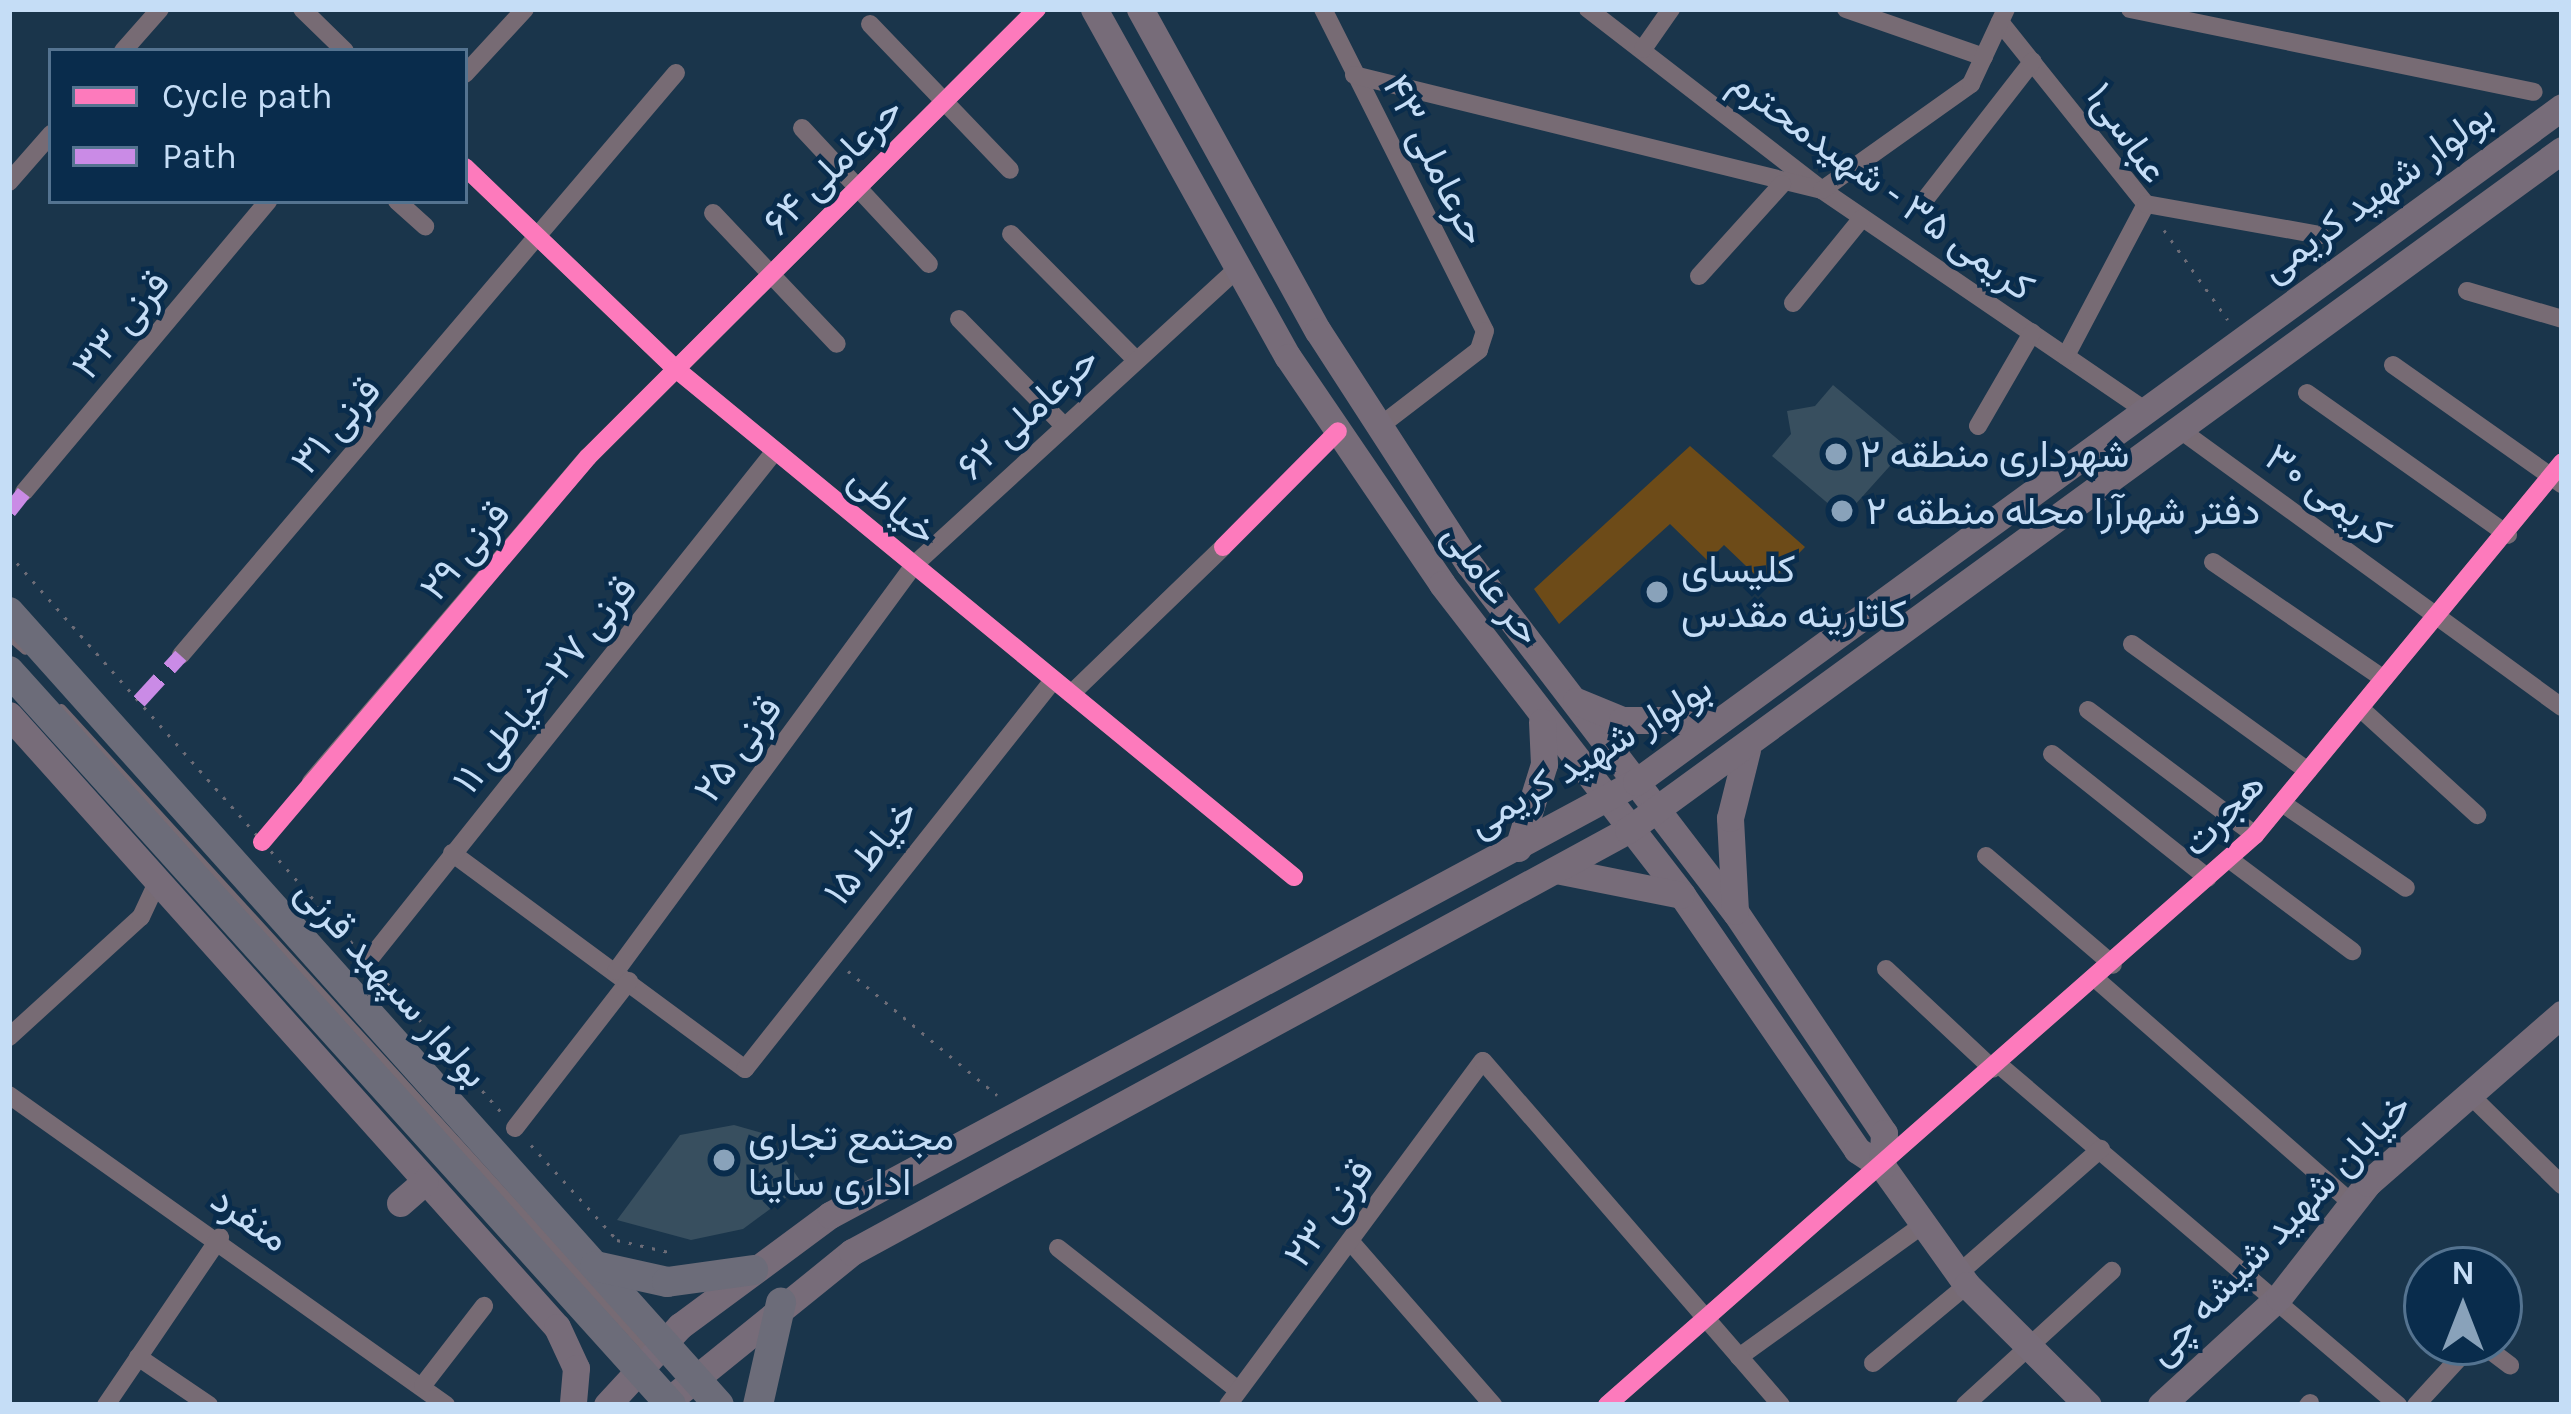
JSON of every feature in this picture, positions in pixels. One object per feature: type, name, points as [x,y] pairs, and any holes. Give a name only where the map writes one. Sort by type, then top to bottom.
[{"type":"main road","name":"حر عاملی","points":[[1094,9],[1238,268],[1543,722],[1682,896],[1857,1150],[1882,1166],[1963,1279],[2088,1405]]},
{"type":"main road","name":"حر عاملی","points":[[1140,9],[1380,426],[1572,699],[1736,914],[1884,1133],[1882,1166]]},
{"type":"main road","name":"بولوار شهید کریمی","points":[[607,1405],[650,1355],[753,1270],[901,1175],[1026,1119],[1636,782],[2562,107]]},
{"type":"main road","name":"بولوار شهید کریمی","points":[[667,1403],[781,1304],[852,1252],[1657,811],[1747,750],[2434,238],[2562,150]]},
{"type":"main road","points":[[2415,212],[2434,238]]},
{"type":"main road","name":"بولوار سپهبد قرنی","points":[[9,612],[595,1266],[650,1355],[667,1403]]},
{"type":"main road","name":"بولوار سپهبد قرنی","points":[[9,671],[313,1032],[650,1355],[693,1376],[719,1405]]},
{"type":"main road","points":[[1572,699],[1676,727],[1729,718]]},
{"type":"main road","points":[[9,715],[157,882],[313,1032],[425,1181],[557,1327],[576,1368],[573,1405]]},
{"type":"main road","points":[[1517,848],[1544,764],[1543,722]]},
{"type":"main road","points":[[1736,914],[1730,818],[1747,750]]},
{"type":"main road","points":[[1556,870],[1682,896]]},
{"type":"main road","name":"خیابان شهید شیشه چی","points":[[2162,1405],[2279,1297],[2354,1206],[2469,1094],[2562,1014]]},
{"type":"main road","points":[[400,1203],[425,1181]]},
{"type":"main road","points":[[595,1266],[667,1282],[753,1270]]},
{"type":"main road","points":[[758,1405],[781,1304]]},
{"type":"street","points":[[126,48],[160,9]]},
{"type":"street","points":[[302,9],[342,48]]},
{"type":"street","points":[[468,71],[525,9]]},
{"type":"street","name":"حرعاملی ۶۴","points":[[676,369],[1037,9]]},
{"type":"street","name":"حرعاملی ۴۳","points":[[1323,9],[1484,341],[1380,426]]},
{"type":"street","name":"کریمی ۳۵ - شهیدمحترم","points":[[1588,9],[1822,190],[2143,409]]},
{"type":"street","points":[[1643,49],[1671,9]]},
{"type":"street","points":[[1846,9],[1984,57]]},
{"type":"street","points":[[2130,9],[2534,92]]},
{"type":"street","points":[[1354,75],[1782,184],[1822,190],[1971,85],[2003,16]]},
{"type":"street","name":"عباسی۱","points":[[2003,16],[2146,205],[2066,356]]},
{"type":"street","points":[[871,24],[1010,170]]},
{"type":"street","points":[[1927,197],[2033,61]]},
{"type":"street","name":"قرنی ۳۱","points":[[181,655],[542,240],[676,73]]},
{"type":"street","points":[[802,128],[929,264]]},
{"type":"street","points":[[9,182],[48,137]]},
{"type":"street","name":"خیاطی","points":[[468,169],[676,369],[1294,877]]},
{"type":"street","points":[[1699,276],[1782,184]]},
{"type":"street","name":"قرنی ۳۳","points":[[24,492],[265,204]]},
{"type":"street","points":[[400,204],[424,226]]},
{"type":"street","points":[[2146,205],[2320,235]]},
{"type":"street","points":[[713,213],[837,344]]},
{"type":"street","points":[[1793,303],[1862,218]]},
{"type":"street","points":[[1011,234],[1136,359]]},
{"type":"street","name":"حرعاملی ۶۲","points":[[914,565],[1238,268]]},
{"type":"street","points":[[2467,292],[2562,319]]},
{"type":"street","points":[[959,319],[1064,426]]},
{"type":"street","points":[[1978,426],[2032,333]]},
{"type":"street","points":[[2393,364],[2560,476]]},
{"type":"street","name":"قرنی ۲۹","points":[[311,782],[676,369]]},
{"type":"street","points":[[2307,393],[2508,535]]},
{"type":"street","name":"کریمی ۳۰","points":[[2180,429],[2562,707]]},
{"type":"street","name":"قرنی ۲۷-خیاطی ۱۱","points":[[368,961],[776,451]]},
{"type":"street","name":"هجرت","points":[[1606,1405],[2097,980],[2255,835],[2438,614],[2560,476]]},
{"type":"street","points":[[1070,694],[1223,547]]},
{"type":"street","points":[[2213,562],[2384,680]]},
{"type":"street","name":"قرنی ۲۵","points":[[515,1128],[914,565]]},
{"type":"street","points":[[2132,644],[2308,771]]},
{"type":"street","name":"خیاط ۱۵","points":[[622,976],[745,1069],[1053,680]]},
{"type":"street","points":[[2360,708],[2477,815]]},
{"type":"street","points":[[2088,710],[2255,835]]},
{"type":"street","points":[[2052,754],[2208,878]]},
{"type":"street","points":[[2282,803],[2406,888]]},
{"type":"street","points":[[452,853],[622,976]]},
{"type":"street","points":[[1985,856],[2113,965]]},
{"type":"street","points":[[2228,859],[2352,951]]},
{"type":"street","points":[[9,1037],[141,917],[157,882]]},
{"type":"street","points":[[1886,969],[1996,1067],[2279,1297],[2398,1405]]},
{"type":"street","points":[[2097,980],[2354,1206]]},
{"type":"street","name":"قرنی ۲۳","points":[[1233,1398],[1483,1061],[1706,1318]]},
{"type":"street","points":[[2469,1094],[2562,1185]]},
{"type":"street","name":"منفرد","points":[[9,1095],[220,1237],[446,1405]]},
{"type":"street","points":[[1873,1363],[2101,1149]]},
{"type":"street","points":[[1738,1357],[1921,1226]]},
{"type":"street","points":[[106,1405],[220,1237]]},
{"type":"street","points":[[1350,1241],[1493,1405]]},
{"type":"street","points":[[1058,1248],[1233,1398]]},
{"type":"street","points":[[1965,1405],[2111,1271]]},
{"type":"street","points":[[423,1385],[484,1306]]},
{"type":"street","points":[[1706,1318],[1780,1405]]},
{"type":"street","points":[[138,1357],[208,1405]]},
{"type":"street","points":[[2416,1405],[2453,1366]]},
{"type":"lane","points":[[9,636],[98,711]]},
{"type":"lane","points":[[9,659],[128,771],[650,1355]]},
{"type":"path","points":[[2146,205],[2241,338]]},
{"type":"path","points":[[9,554],[617,1240],[669,1252]]},
{"type":"path","points":[[830,956],[1026,1119]]},
{"type":"shaded area","points":[[1690,446],[1805,547],[1767,586],[1724,545],[1708,561],[1670,524],[1559,624],[1534,589]]},
{"type":"building","points":[[1833,385],[1907,447],[1844,517],[1772,456],[1791,434],[1787,411],[1815,406]]},
{"type":"building","name":"مجتمع تجاری اداری ساینا","points":[[734,1125],[769,1135],[803,1185],[743,1229],[691,1240],[617,1220],[680,1135]]},
{"type":"marked path","points":[[9,511],[24,492]]},
{"type":"marked path","points":[[139,701],[181,655]]},
{"type":"cycle path","points":[[262,842],[588,457],[1037,9]]},
{"type":"cycle path","points":[[468,170],[676,369],[1294,877]]},
{"type":"cycle path","points":[[1223,547],[1338,431]]},
{"type":"cycle path","points":[[1607,1405],[2255,835],[2562,462]]},
{"type":"place","name":"شهرداری منطقه ۲","points":[[1836,454]]},
{"type":"place","name":"دفتر شهرآرا محله منطقه ۲","points":[[1842,511]]},
{"type":"place","name":"کلیسای کاتارینه مقدس","points":[[1657,592]]},
{"type":"place","name":"مجتمع تجاری اداری ساینا","points":[[724,1160]]}]
